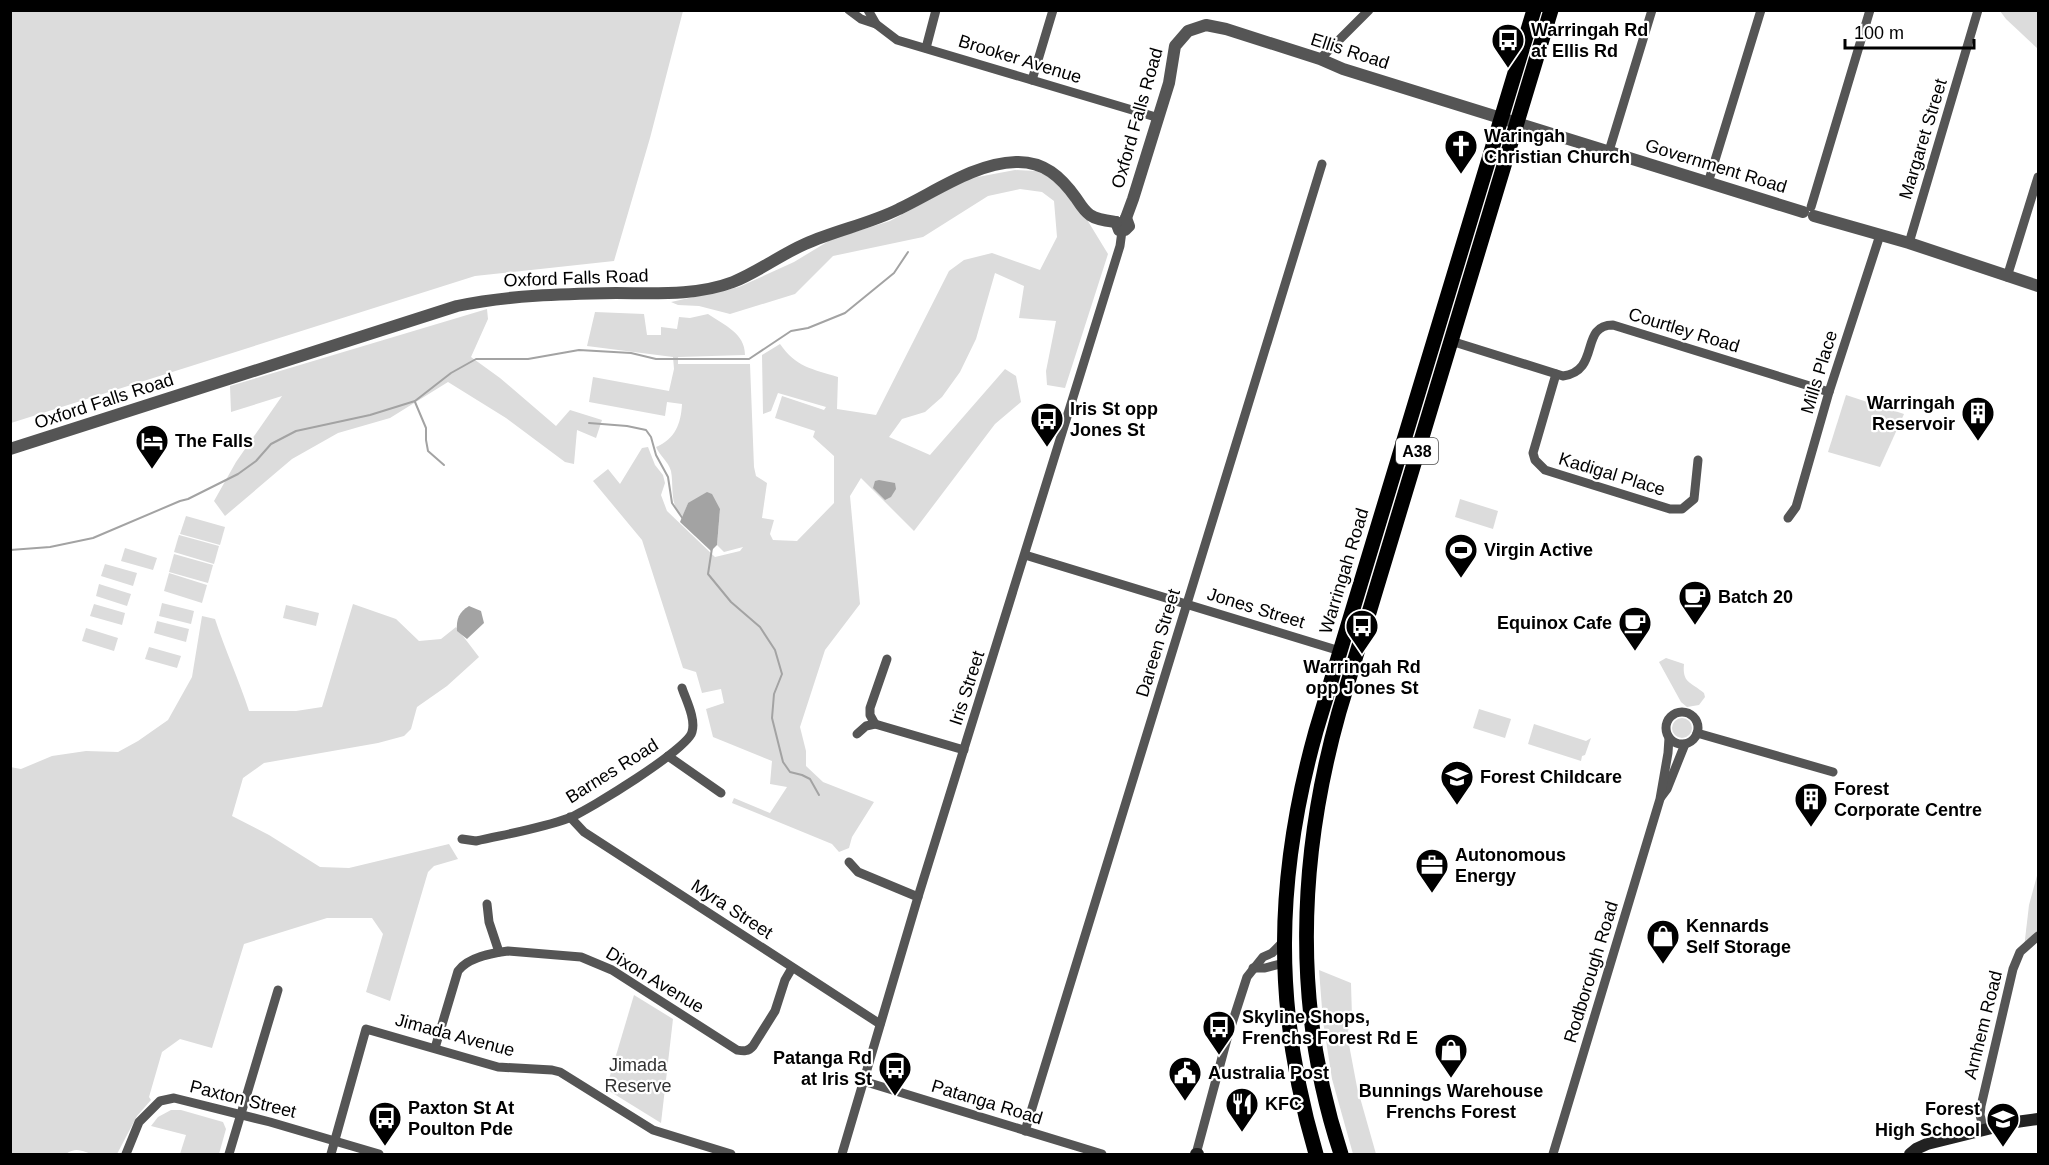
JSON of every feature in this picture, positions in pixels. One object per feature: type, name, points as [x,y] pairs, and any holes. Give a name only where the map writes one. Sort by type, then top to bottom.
[{"type":"highway","name":"Warringah Road","points":[[1316,1155],[1300,1095],[1289,1036],[1284,963],[1286,892],[1296,813],[1308,760],[1340,651],[1534,10]]},
{"type":"highway","name":"Warringah Road","points":[[1341,1155],[1325,1100],[1311,1022],[1306,937],[1311,842],[1319,794],[1331,739],[1551,10]]},
{"type":"main road","points":[[1910,1155],[1922,1145],[2025,1120],[2038,1119]]},
{"type":"street","name":"Brooker Avenue","points":[[849,10],[861,19],[876,24],[897,40],[1159,118]]},
{"type":"street","name":"Brooker Avenue","points":[[868,10],[876,24]]},
{"type":"street","points":[[926,48],[936,10]]},
{"type":"street","points":[[1032,80],[1053,10]]},
{"type":"street","points":[[1320,59],[1369,10]]},
{"type":"street","points":[[1609,151],[1652,10]]},
{"type":"street","points":[[1708,183],[1761,10]]},
{"type":"street","points":[[1809,212],[1870,10]]},
{"type":"street","name":"Margaret Street","points":[[1909,243],[1978,10]]},
{"type":"street","name":"Ellis Road","points":[[1188,31],[1206,25],[1226,29],[1320,59],[1343,69],[1517,122]]},
{"type":"street","name":"Oxford Falls Road","points":[[10,449],[457,306],[490,299],[518,297],[702,290],[730,283],[749,275],[801,245],[896,211],[960,178],[1003,164],[1030,163],[1048,169],[1063,182],[1089,215],[1121,224],[1134,199],[1159,118],[1169,83],[1175,46],[1188,31]]},
{"type":"street","name":"Government Road","points":[[1517,122],[1708,183],[1909,243],[2038,286]]},
{"type":"street","name":"Dareen Street","points":[[1025,1131],[1322,164]]},
{"type":"street","points":[[2007,276],[2038,177]]},
{"type":"street","name":"Iris Street","points":[[842,1155],[918,897],[1120,246],[1121,224]]},
{"type":"street","name":"Mills Place","points":[[1788,518],[1796,507],[1829,392],[1880,235]]},
{"type":"street","name":"Courtley Road","points":[[1556,374],[1563,376],[1577,372],[1583,366],[1594,334],[1605,326],[1614,325],[1829,392]]},
{"type":"street","points":[[1451,341],[1556,374]]},
{"type":"street","name":"Kadigal Place","points":[[1556,374],[1533,453],[1535,460],[1545,470],[1670,509],[1682,509],[1694,499],[1698,460]]},
{"type":"street","name":"Jones Street","points":[[1025,555],[1340,651]]},
{"type":"street","points":[[875,724],[870,708],[886,659]]},
{"type":"street","name":"Barnes Road","points":[[462,838],[476,842],[570,817],[587,809],[668,756],[683,745],[692,734],[693,724],[682,688]]},
{"type":"street","points":[[1677,712],[1689,713],[1694,717],[1697,722],[1697,733],[1692,740],[1684,744],[1676,743],[1669,738],[1666,730],[1667,721],[1677,712]]},
{"type":"street","points":[[857,734],[866,726],[875,724],[964,750]]},
{"type":"street","points":[[1697,733],[1833,772]]},
{"type":"street","name":"Rodborough Road","points":[[1553,1155],[1660,799],[1669,738]]},
{"type":"street","name":"Rodborough Road","points":[[1660,799],[1667,789],[1684,744]]},
{"type":"street","points":[[668,756],[721,793]]},
{"type":"street","name":"Myra Street","points":[[570,817],[584,832],[880,1024]]},
{"type":"street","points":[[849,862],[858,873],[918,897]]},
{"type":"street","points":[[487,904],[489,922],[499,952]]},
{"type":"street","name":"Arnhem Road","points":[[1984,1130],[1980,1115],[1981,1106],[2013,969],[2020,952],[2038,936]]},
{"type":"street","points":[[1197,1154],[1241,990],[1253,968],[1283,942]]},
{"type":"street","name":"Dixon Avenue","points":[[435,1048],[458,971],[467,963],[499,952],[581,957],[612,970],[742,1051],[753,1046],[775,1011],[784,980],[792,968]]},
{"type":"street","points":[[1253,968],[1265,968],[1284,963]]},
{"type":"street","points":[[229,1155],[278,990]]},
{"type":"street","name":"Jimada Avenue","points":[[335,1141],[366,1029],[498,1067],[560,1072],[653,1130],[731,1155]]},
{"type":"street","name":"Patanga Road","points":[[863,1081],[1102,1155]]},
{"type":"street","name":"Paxton Street","points":[[126,1155],[139,1122],[160,1101],[174,1098],[242,1114],[379,1155]]},
{"type":"street","points":[[331,1155],[335,1141]]},
{"type":"green space","points":[[11,10],[683,11],[650,138],[614,261],[475,276],[11,423]]},
{"type":"green space","points":[[2000,11],[2038,11],[2038,49],[2006,19]]},
{"type":"green space","points":[[1015,170],[1036,171],[1054,179],[1086,218],[1108,254],[1065,388],[1047,385],[1046,371],[1056,321],[1019,318],[1024,286],[995,273],[976,339],[960,372],[942,397],[925,412],[902,419],[889,437],[930,455],[1005,369],[1016,376],[1021,402],[995,424],[914,531],[861,478],[850,496],[860,604],[825,650],[800,727],[806,751],[806,766],[823,782],[874,802],[852,837],[849,848],[839,852],[832,844],[732,803],[734,798],[770,813],[787,787],[770,784],[772,761],[713,737],[706,709],[724,703],[721,689],[702,693],[696,672],[683,668],[642,540],[593,481],[608,469],[620,484],[642,448],[648,447],[655,465],[663,475],[665,483],[661,495],[667,511],[715,557],[740,551],[743,547],[724,552],[717,545],[720,509],[688,503],[683,516],[676,507],[671,471],[656,447],[668,440],[676,430],[682,404],[667,402],[665,416],[589,402],[593,377],[669,391],[674,369],[673,357],[587,346],[595,312],[644,314],[647,335],[661,335],[661,327],[677,329],[679,317],[690,318],[708,314],[738,335],[745,355],[678,357],[678,364],[750,364],[754,467],[756,476],[767,483],[762,518],[774,520],[770,534],[773,540],[797,541],[834,503],[834,456],[813,437],[815,431],[775,418],[782,396],[824,410],[826,407],[778,393],[771,411],[763,414],[762,355],[780,344],[792,358],[799,362],[812,369],[838,377],[837,409],[876,415],[949,271],[964,260],[992,253],[1040,270],[1057,237],[1054,201],[1042,192],[1020,189],[988,196],[923,237],[833,256],[795,294],[730,314],[671,302],[739,287],[794,262],[832,239],[890,221],[967,179]]},
{"type":"green space","points":[[487,309],[488,319],[471,357],[500,378],[556,426],[570,410],[602,420],[596,438],[577,430],[574,464],[565,462],[506,418],[448,382],[390,418],[338,433],[292,459],[225,516],[214,501],[236,462],[282,396],[231,412],[230,386]]},
{"type":"green space","points":[[1846,395],[1904,414],[1880,467],[1828,452]]},
{"type":"green space","points":[[1460,499],[1498,511],[1493,529],[1455,517]]},
{"type":"green space","points":[[186,516],[225,527],[220,545],[180,534]]},
{"type":"green space","points":[[179,535],[219,546],[214,564],[174,552]]},
{"type":"green space","points":[[125,548],[157,558],[153,570],[121,561]]},
{"type":"green space","points":[[174,554],[213,565],[208,583],[169,572]]},
{"type":"green space","points":[[105,564],[137,573],[133,586],[101,576]]},
{"type":"green space","points":[[169,573],[207,585],[202,603],[164,591]]},
{"type":"green space","points":[[99,584],[131,594],[127,606],[96,596]]},
{"type":"green space","points":[[162,603],[194,611],[191,624],[159,616]]},
{"type":"green space","points":[[94,604],[125,613],[122,625],[90,616]]},
{"type":"green space","points":[[353,604],[396,619],[419,641],[441,639],[456,627],[479,657],[447,686],[417,707],[411,729],[404,736],[378,743],[264,763],[243,778],[232,816],[269,835],[320,867],[349,868],[449,844],[458,859],[434,866],[428,872],[390,1001],[366,992],[383,934],[372,918],[327,918],[244,944],[212,1048],[180,1039],[162,1052],[149,1097],[151,1100],[137,1116],[117,1154],[91,1154],[74,1150],[66,1154],[11,1154],[10,767],[21,769],[52,756],[86,751],[118,752],[168,720],[192,677],[202,616],[215,619],[249,711],[296,711],[322,707]]},
{"type":"green space","points":[[286,605],[319,613],[316,626],[283,618]]},
{"type":"green space","points":[[157,621],[189,629],[186,642],[154,633]]},
{"type":"green space","points":[[86,628],[118,638],[114,651],[82,641]]},
{"type":"green space","points":[[149,647],[181,656],[177,668],[145,659]]},
{"type":"green space","points":[[1666,658],[1684,664],[1686,679],[1704,693],[1705,697],[1699,705],[1687,707],[1681,702],[1659,662]]},
{"type":"green space","points":[[1479,709],[1511,719],[1505,738],[1473,728]]},
{"type":"green space","points":[[1682,718],[1689,721],[1692,728],[1689,735],[1682,738],[1675,735],[1672,728],[1675,721]]},
{"type":"green space","points":[[1534,724],[1586,741],[1591,738],[1581,761],[1528,744]]},
{"type":"green space","points":[[2038,872],[2038,936],[2024,948],[2029,905]]},
{"type":"green space","points":[[1319,970],[1351,983],[1352,1018],[1347,1034],[1357,1087],[1376,1154],[1353,1154],[1332,1079],[1323,1021]]},
{"type":"green space","name":"Jimada Reserve","points":[[634,995],[673,1019],[661,1123],[606,1089]]},
{"type":"green space","points":[[171,1110],[181,1110],[223,1122],[226,1129],[219,1154],[180,1154],[186,1135],[151,1126],[158,1117]]},
{"type":"shaded area","points":[[875,481],[895,483],[896,489],[891,497],[885,500],[873,488]]},
{"type":"shaded area","points":[[707,492],[712,494],[720,509],[717,545],[711,551],[680,522],[688,503]]},
{"type":"shaded area","points":[[469,606],[481,611],[484,623],[467,639],[457,631],[457,623],[461,613]]},
{"type":"waterway","points":[[10,550],[50,547],[93,538],[188,499],[238,474],[256,461],[271,444],[296,431],[370,415],[415,401],[451,373],[476,359],[528,359],[579,350],[631,353],[656,359],[749,359],[791,331],[808,328],[845,313],[894,273],[908,252]]},
{"type":"waterway","points":[[415,402],[426,428],[428,451],[444,465]]},
{"type":"waterway","points":[[589,423],[646,430],[668,477],[672,503],[683,519]]},
{"type":"waterway","points":[[712,548],[708,574],[731,602],[760,627],[775,650],[782,674],[774,694],[772,718],[783,762],[790,772],[810,779],[819,795]]},
{"type":"place","name":"Warringah Rd at Ellis Rd","points":[[1508,69]]},
{"type":"place","name":"Waringah Christian Church","points":[[1461,175]]},
{"type":"place","name":"Warringah Reservoir","points":[[1978,442]]},
{"type":"place","name":"Iris St opp Jones St","points":[[1047,448]]},
{"type":"place","name":"The Falls","points":[[152,470]]},
{"type":"place","name":"Virgin Active","points":[[1461,579]]},
{"type":"place","name":"Batch 20","points":[[1695,626]]},
{"type":"place","name":"Equinox Cafe","points":[[1635,652]]},
{"type":"place","name":"Warringah Rd opp Jones St","points":[[1362,655]]},
{"type":"place","name":"Forest Childcare","points":[[1457,806]]},
{"type":"place","name":"Forest Corporate Centre","points":[[1811,828]]},
{"type":"place","name":"Autonomous Energy","points":[[1432,894]]},
{"type":"place","name":"Kennards Self Storage","points":[[1663,965]]},
{"type":"place","name":"Skyline Shops, Frenchs Forest Rd E","points":[[1219,1056]]},
{"type":"place","name":"Bunnings Warehouse Frenchs Forest","points":[[1451,1079]]},
{"type":"place","name":"Patanga Rd at Iris St","points":[[895,1097]]},
{"type":"place","name":"Australia Post","points":[[1185,1102]]},
{"type":"place","name":"KFC","points":[[1242,1133]]},
{"type":"place","name":"Paxton St At Poulton Pde","points":[[385,1147]]},
{"type":"place","name":"Forest High School","points":[[2003,1148]]}]
